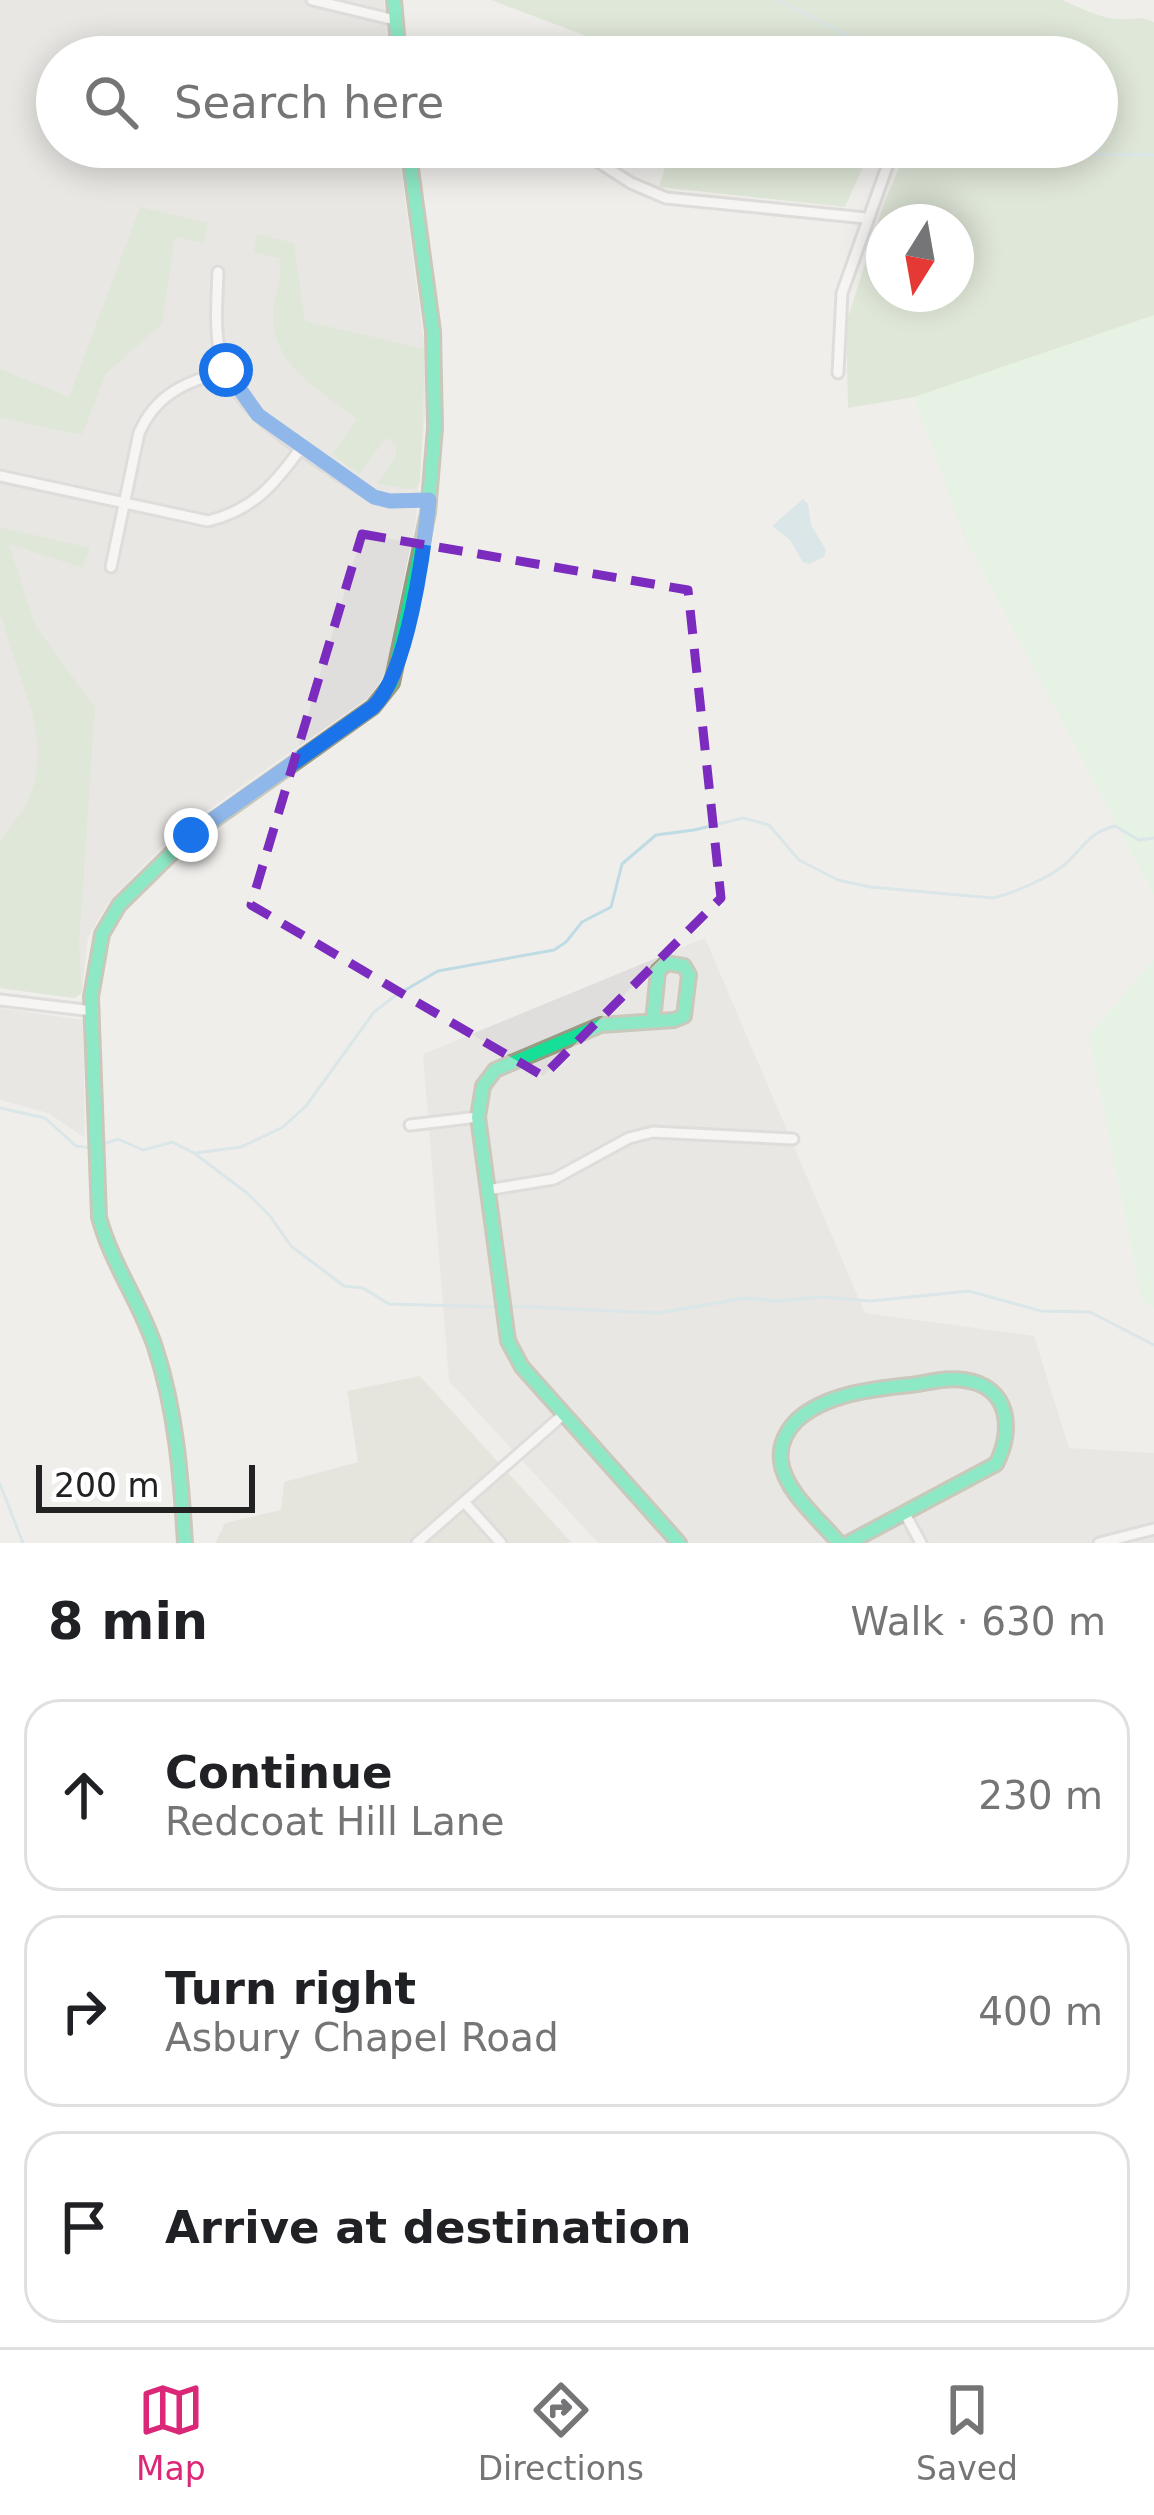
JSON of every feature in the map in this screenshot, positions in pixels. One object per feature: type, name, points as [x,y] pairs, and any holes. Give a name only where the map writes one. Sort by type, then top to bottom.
[{"type":"main road","points":[[394,0],[397,36]]},
{"type":"main road","points":[[185,1543],[182,1481],[169,1400],[150,1334],[106,1247],[99,1217],[93,1011],[100,940],[130,895],[191,835],[373,707],[396,671],[429,500],[436,369],[412,168]]},
{"type":"main road","points":[[653,1021],[658,971],[667,963],[684,966],[687,1012],[680,1019],[601,1025],[495,1070],[483,1086],[478,1117],[504,1318],[517,1359],[680,1543]]},
{"type":"main road","points":[[838,1543],[784,1473],[781,1448],[796,1423],[823,1404],[857,1391],[962,1379],[988,1388],[1008,1413],[1006,1448],[996,1464],[848,1543]]},
{"type":"street","points":[[313,0],[395,20]]},
{"type":"street","points":[[608,168],[666,198],[866,218],[842,293],[838,373]]},
{"type":"street","points":[[872,204],[886,168]]},
{"type":"street","points":[[218,272],[216,324],[226,370],[258,415],[374,497],[429,500]]},
{"type":"street","points":[[111,567],[139,433],[148,413],[161,397],[181,385],[226,370]]},
{"type":"street","points":[[0,476],[208,521],[231,515],[273,487],[301,448]]},
{"type":"street","points":[[0,1000],[93,1011]]},
{"type":"street","points":[[410,1125],[478,1117]]},
{"type":"street","points":[[487,1190],[554,1179],[637,1135],[672,1132],[793,1139]]},
{"type":"street","points":[[417,1543],[564,1414]]},
{"type":"street","points":[[465,1503],[501,1543]]},
{"type":"street","points":[[904,1511],[921,1543]]},
{"type":"street","points":[[1099,1543],[1154,1529]]},
{"type":"highlighted area","points":[[362,534],[688,590],[721,898],[543,1076],[251,905]]},
{"type":"shaded area","points":[[0,0],[384,0],[387,36],[36,36],[36,168],[401,168],[425,349],[425,413],[416,519],[384,677],[367,699],[185,826],[150,859],[109,902],[88,937],[82,993],[74,998],[0,988]]},
{"type":"shaded area","points":[[705,938],[865,1313],[1034,1336],[1069,1448],[1154,1453],[1154,1543],[598,1543],[449,1381],[423,1054]]},
{"type":"shaded area","points":[[0,1008],[83,1020],[85,1138],[48,1113],[0,1100]]},
{"type":"shaded area","points":[[420,1376],[572,1543],[215,1543],[225,1523],[281,1510],[284,1482],[358,1462],[347,1391]]},
{"type":"green space","points":[[491,0],[1062,0],[1108,18],[1154,22],[1154,777],[966,540],[915,397],[848,408],[846,324],[866,260],[866,312],[974,312],[974,204],[884,204],[899,168],[1118,168],[1118,36],[586,36]]},
{"type":"green space","points":[[665,168],[863,168],[845,207],[659,187]]},
{"type":"green space","points":[[140,207],[208,223],[204,243],[175,237],[162,324],[106,374],[82,435],[0,418],[0,369],[69,397]]},
{"type":"green space","points":[[257,234],[294,243],[305,321],[425,349],[420,481],[415,489],[377,484],[396,455],[396,445],[386,438],[359,474],[332,454],[357,419],[300,375],[280,348],[273,313],[279,258],[254,253]]},
{"type":"green space","points":[[1154,315],[1154,895],[966,540],[914,397]]},
{"type":"green space","points":[[0,527],[90,548],[83,568],[9,544],[35,625],[95,708],[79,945],[82,993],[74,998],[0,988],[0,840],[24,809],[36,779],[38,748],[33,716],[0,614]]},
{"type":"green space","points":[[1154,959],[1154,1308],[1142,1302],[1089,1036]]},
{"type":"water","points":[[803,499],[826,550],[824,557],[809,564],[772,526]]},
{"type":"waterway","points":[[777,0],[848,36]]},
{"type":"waterway","points":[[1118,155],[1154,155]]},
{"type":"waterway","points":[[196,1153],[241,1147],[283,1127],[306,1106],[374,1012],[438,971],[554,950],[566,942],[582,922],[611,907],[622,864],[656,835],[743,818],[769,825],[799,860],[838,880],[993,898],[1056,871],[1106,829],[1115,826],[1139,840],[1154,838]]},
{"type":"waterway","points":[[0,1108],[45,1118],[76,1146],[91,1148]]},
{"type":"waterway","points":[[101,1145],[118,1139],[143,1150],[172,1142],[194,1153],[247,1193],[291,1246],[344,1286],[363,1288],[389,1304],[498,1307]]},
{"type":"waterway","points":[[508,1306],[658,1313],[746,1298],[871,1301],[969,1291],[1041,1311],[1090,1312],[1154,1345]]},
{"type":"waterway","points":[[0,1484],[23,1543]]},
{"type":"traffic: fast","points":[[394,0],[397,36]]},
{"type":"traffic: fast","points":[[185,1543],[176,1444],[162,1371],[99,1217],[91,997],[102,934],[119,905],[183,842],[373,707],[392,683],[428,513],[435,428],[433,331],[411,168]]},
{"type":"traffic: fast","points":[[653,1021],[658,971],[667,963],[684,966],[689,975],[684,1016],[674,1020],[601,1025],[495,1070],[483,1086],[478,1117],[508,1341],[522,1367],[679,1543]]},
{"type":"traffic: fast","points":[[839,1543],[796,1494],[784,1472],[782,1444],[797,1420],[835,1399],[880,1388],[957,1379],[991,1391],[1006,1424],[996,1464],[848,1543]]},
{"type":"route","points":[[191,835],[373,707],[386,693],[408,620],[429,500],[374,497],[258,415],[226,370]]}]
